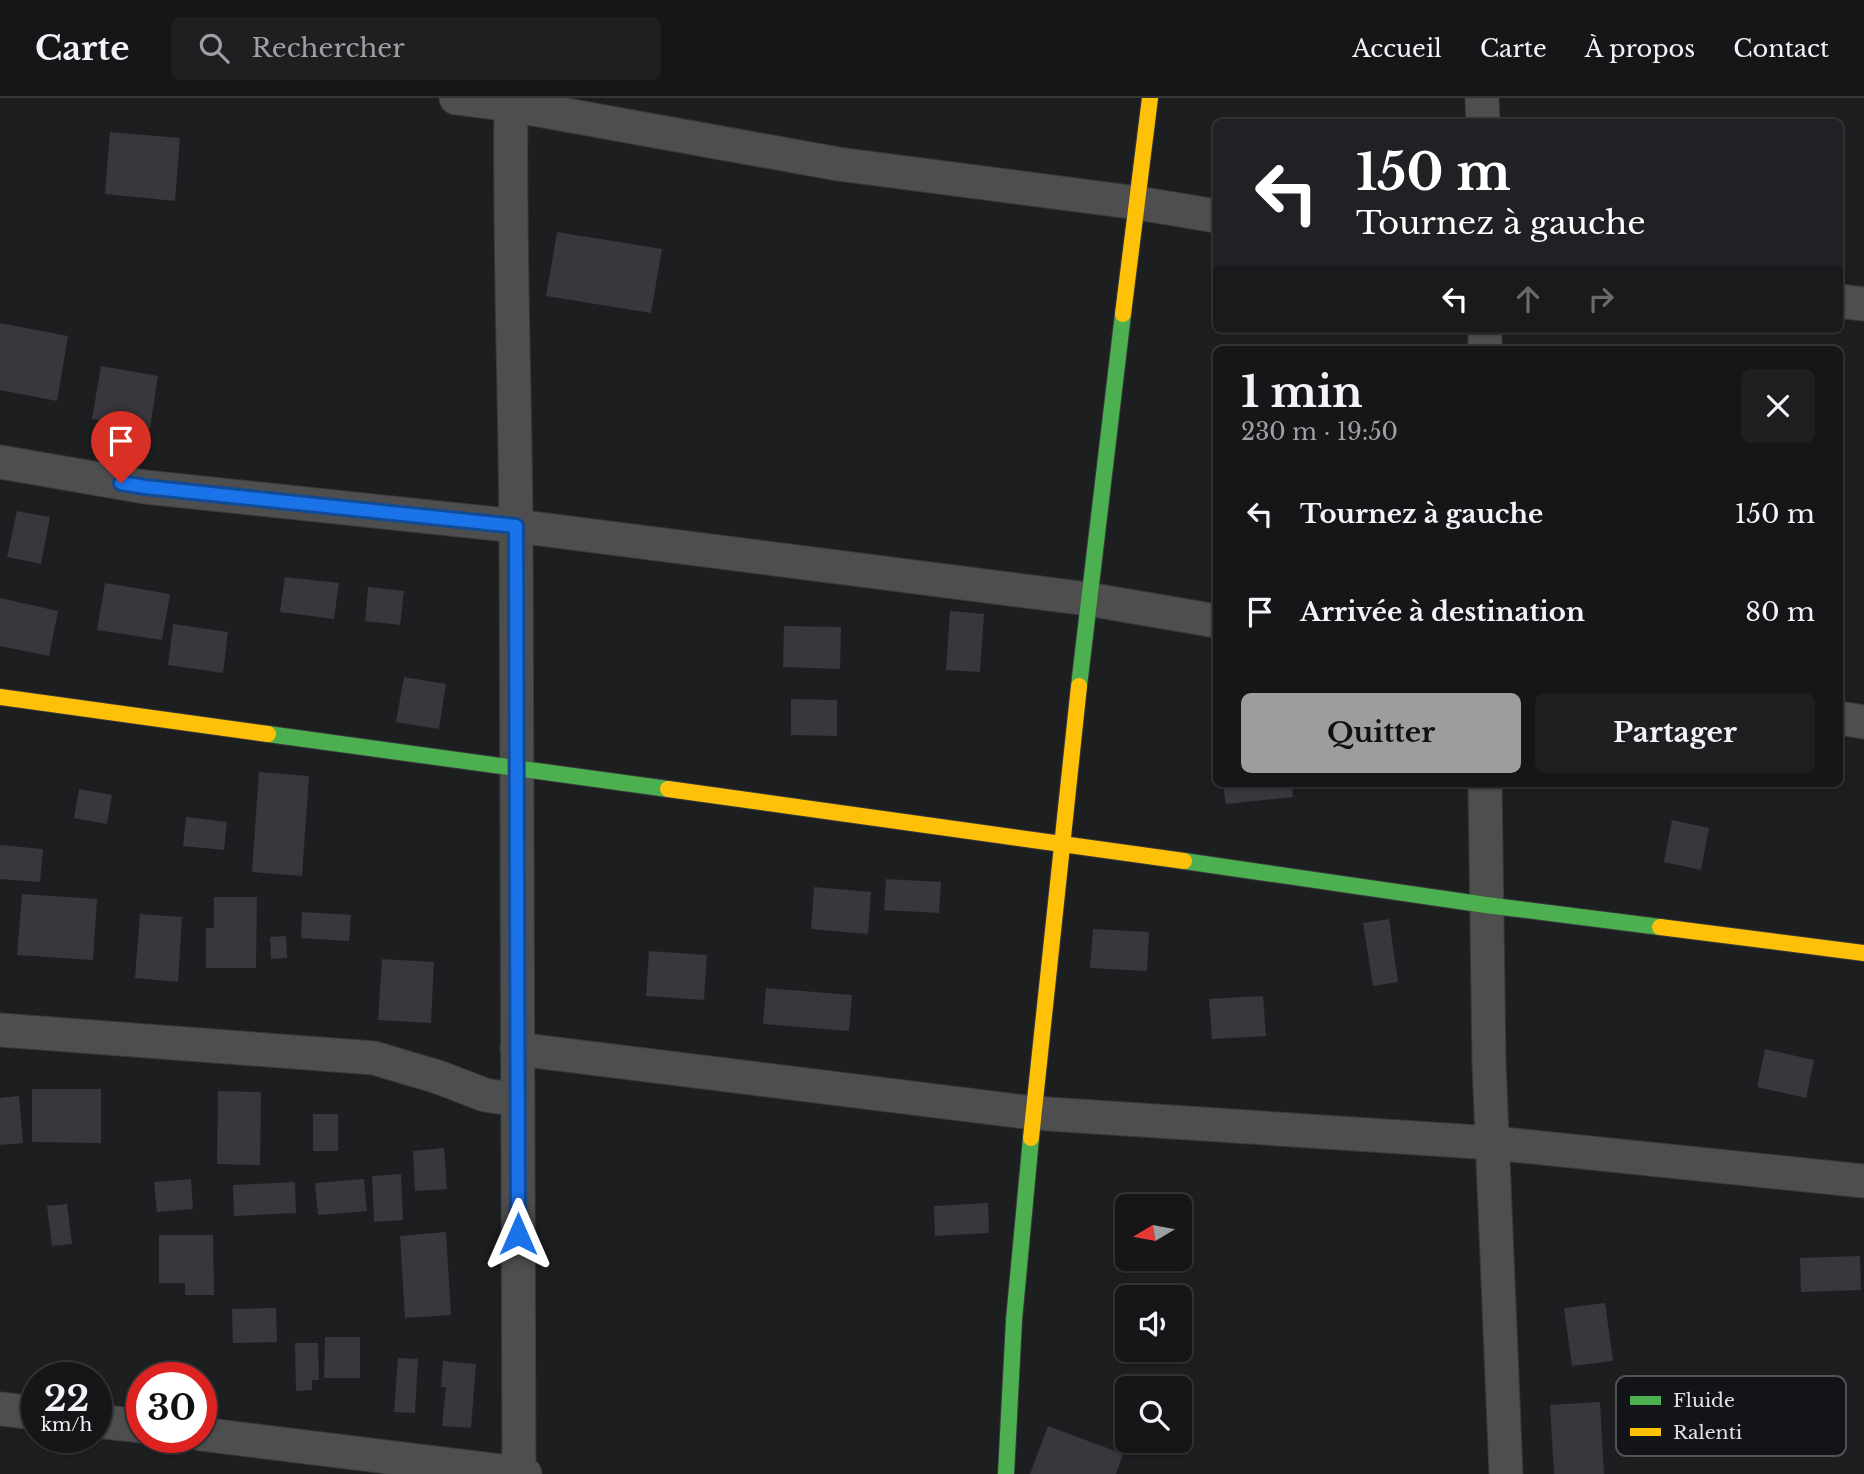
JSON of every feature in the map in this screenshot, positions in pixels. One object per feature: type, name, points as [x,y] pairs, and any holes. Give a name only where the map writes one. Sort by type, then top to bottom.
[{"type":"street","points":[[456,98],[511,102],[838,164],[1138,203],[1213,216]]},
{"type":"street","points":[[1006,1474],[1014,1320],[1033,1113],[1088,599],[1150,98]]},
{"type":"street","points":[[1482,98],[1483,119]]},
{"type":"street","points":[[511,102],[516,526],[519,1474]]},
{"type":"street","points":[[1843,301],[1864,304]]},
{"type":"street","points":[[0,462],[145,487],[516,526],[1088,599],[1213,620]]},
{"type":"street","points":[[0,697],[1063,843],[1486,905],[1864,953]]},
{"type":"street","points":[[1843,719],[1864,722]]},
{"type":"street","points":[[1485,787],[1493,1143],[1506,1474]]},
{"type":"street","points":[[0,1030],[374,1058],[438,1077],[485,1095],[517,1100]]},
{"type":"street","points":[[517,1049],[1033,1113],[1493,1143],[1864,1181]]},
{"type":"street","points":[[0,1409],[21,1411]]},
{"type":"street","points":[[217,1436],[525,1474]]},
{"type":"building","points":[[110,132],[180,138],[175,201],[105,194]]},
{"type":"building","points":[[557,232],[662,249],[651,313],[546,296]]},
{"type":"building","points":[[0,323],[68,336],[57,401],[0,390]]},
{"type":"building","points":[[101,366],[158,376],[150,428],[92,419]]},
{"type":"building","points":[[17,511],[50,517],[41,564],[7,557]]},
{"type":"building","points":[[285,577],[339,583],[334,619],[280,612]]},
{"type":"building","points":[[105,583],[170,594],[162,640],[97,630]]},
{"type":"building","points":[[368,587],[404,591],[400,625],[365,621]]},
{"type":"building","points":[[0,598],[58,611],[49,656],[0,646]]},
{"type":"building","points":[[950,611],[984,614],[980,672],[946,670]]},
{"type":"building","points":[[173,624],[228,632],[223,673],[168,665]]},
{"type":"building","points":[[784,626],[841,627],[840,669],[783,667]]},
{"type":"building","points":[[404,677],[446,684],[439,729],[396,722]]},
{"type":"building","points":[[791,699],[837,700],[837,736],[791,735]]},
{"type":"building","points":[[259,772],[309,776],[302,876],[252,872]]},
{"type":"building","points":[[1223,787],[1292,787],[1293,797],[1226,804]]},
{"type":"building","points":[[79,789],[112,795],[107,824],[74,818]]},
{"type":"building","points":[[186,817],[227,822],[224,850],[183,846]]},
{"type":"building","points":[[1672,820],[1709,828],[1701,870],[1664,862]]},
{"type":"building","points":[[0,845],[43,849],[40,882],[0,879]]},
{"type":"building","points":[[886,879],[941,882],[939,913],[884,910]]},
{"type":"building","points":[[814,887],[871,892],[868,934],[811,929]]},
{"type":"building","points":[[22,894],[97,899],[93,960],[17,955]]},
{"type":"building","points":[[214,897],[257,897],[256,968],[206,968],[206,928],[214,928]]},
{"type":"building","points":[[302,912],[351,915],[349,941],[301,938]]},
{"type":"building","points":[[140,914],[182,917],[178,982],[135,978]]},
{"type":"building","points":[[1389,919],[1398,982],[1373,986],[1363,923]]},
{"type":"building","points":[[1093,929],[1149,932],[1147,971],[1090,968]]},
{"type":"building","points":[[286,936],[287,958],[271,959],[270,937]]},
{"type":"building","points":[[649,951],[707,955],[704,1000],[646,996]]},
{"type":"building","points":[[382,959],[434,962],[431,1023],[378,1020]]},
{"type":"building","points":[[766,988],[852,995],[849,1031],[763,1024]]},
{"type":"building","points":[[1263,996],[1266,1036],[1212,1039],[1209,999]]},
{"type":"building","points":[[1765,1049],[1814,1060],[1806,1098],[1757,1087]]},
{"type":"building","points":[[32,1089],[101,1089],[101,1143],[32,1142]]},
{"type":"building","points":[[218,1091],[261,1092],[260,1165],[217,1164]]},
{"type":"building","points":[[19,1096],[23,1143],[0,1145],[0,1098]]},
{"type":"building","points":[[313,1114],[338,1114],[338,1151],[313,1151]]},
{"type":"building","points":[[444,1148],[447,1189],[415,1191],[413,1151]]},
{"type":"building","points":[[401,1174],[403,1220],[374,1222],[372,1176]]},
{"type":"building","points":[[191,1179],[193,1209],[157,1212],[154,1182]]},
{"type":"building","points":[[364,1179],[367,1211],[318,1215],[315,1183]]},
{"type":"building","points":[[295,1182],[296,1213],[234,1216],[233,1185]]},
{"type":"building","points":[[988,1203],[989,1233],[935,1236],[934,1206]]},
{"type":"building","points":[[67,1204],[72,1244],[52,1246],[47,1206]]},
{"type":"building","points":[[446,1232],[451,1315],[405,1318],[400,1236]]},
{"type":"building","points":[[159,1235],[213,1235],[214,1295],[185,1295],[185,1283],[159,1283]]},
{"type":"building","points":[[1860,1256],[1861,1290],[1801,1292],[1800,1258]]},
{"type":"building","points":[[1605,1303],[1613,1361],[1572,1366],[1564,1308]]},
{"type":"building","points":[[276,1308],[277,1342],[233,1343],[232,1309]]},
{"type":"building","points":[[325,1337],[360,1337],[360,1378],[324,1378]]},
{"type":"building","points":[[295,1343],[318,1343],[319,1380],[312,1380],[312,1390],[296,1391]]},
{"type":"building","points":[[398,1358],[418,1359],[415,1413],[394,1412]]},
{"type":"building","points":[[443,1361],[476,1364],[471,1428],[442,1426],[446,1387],[441,1387]]},
{"type":"building","points":[[1600,1402],[1604,1474],[1554,1474],[1550,1405]]},
{"type":"building","points":[[1048,1426],[1123,1454],[1116,1474],[1030,1474]]},
{"type":"traffic: fast","points":[[1079,686],[1123,314]]},
{"type":"traffic: fast","points":[[268,734],[668,789]]},
{"type":"traffic: fast","points":[[1184,861],[1486,905],[1660,927]]},
{"type":"traffic: fast","points":[[1006,1474],[1014,1320],[1031,1138]]},
{"type":"traffic: slow","points":[[1123,314],[1150,98]]},
{"type":"traffic: slow","points":[[1031,1138],[1079,686]]},
{"type":"traffic: slow","points":[[0,697],[268,734]]},
{"type":"traffic: slow","points":[[668,789],[1184,861]]},
{"type":"traffic: slow","points":[[1660,927],[1864,953]]},
{"type":"route","points":[[121,483],[516,526],[518,1234]]}]
